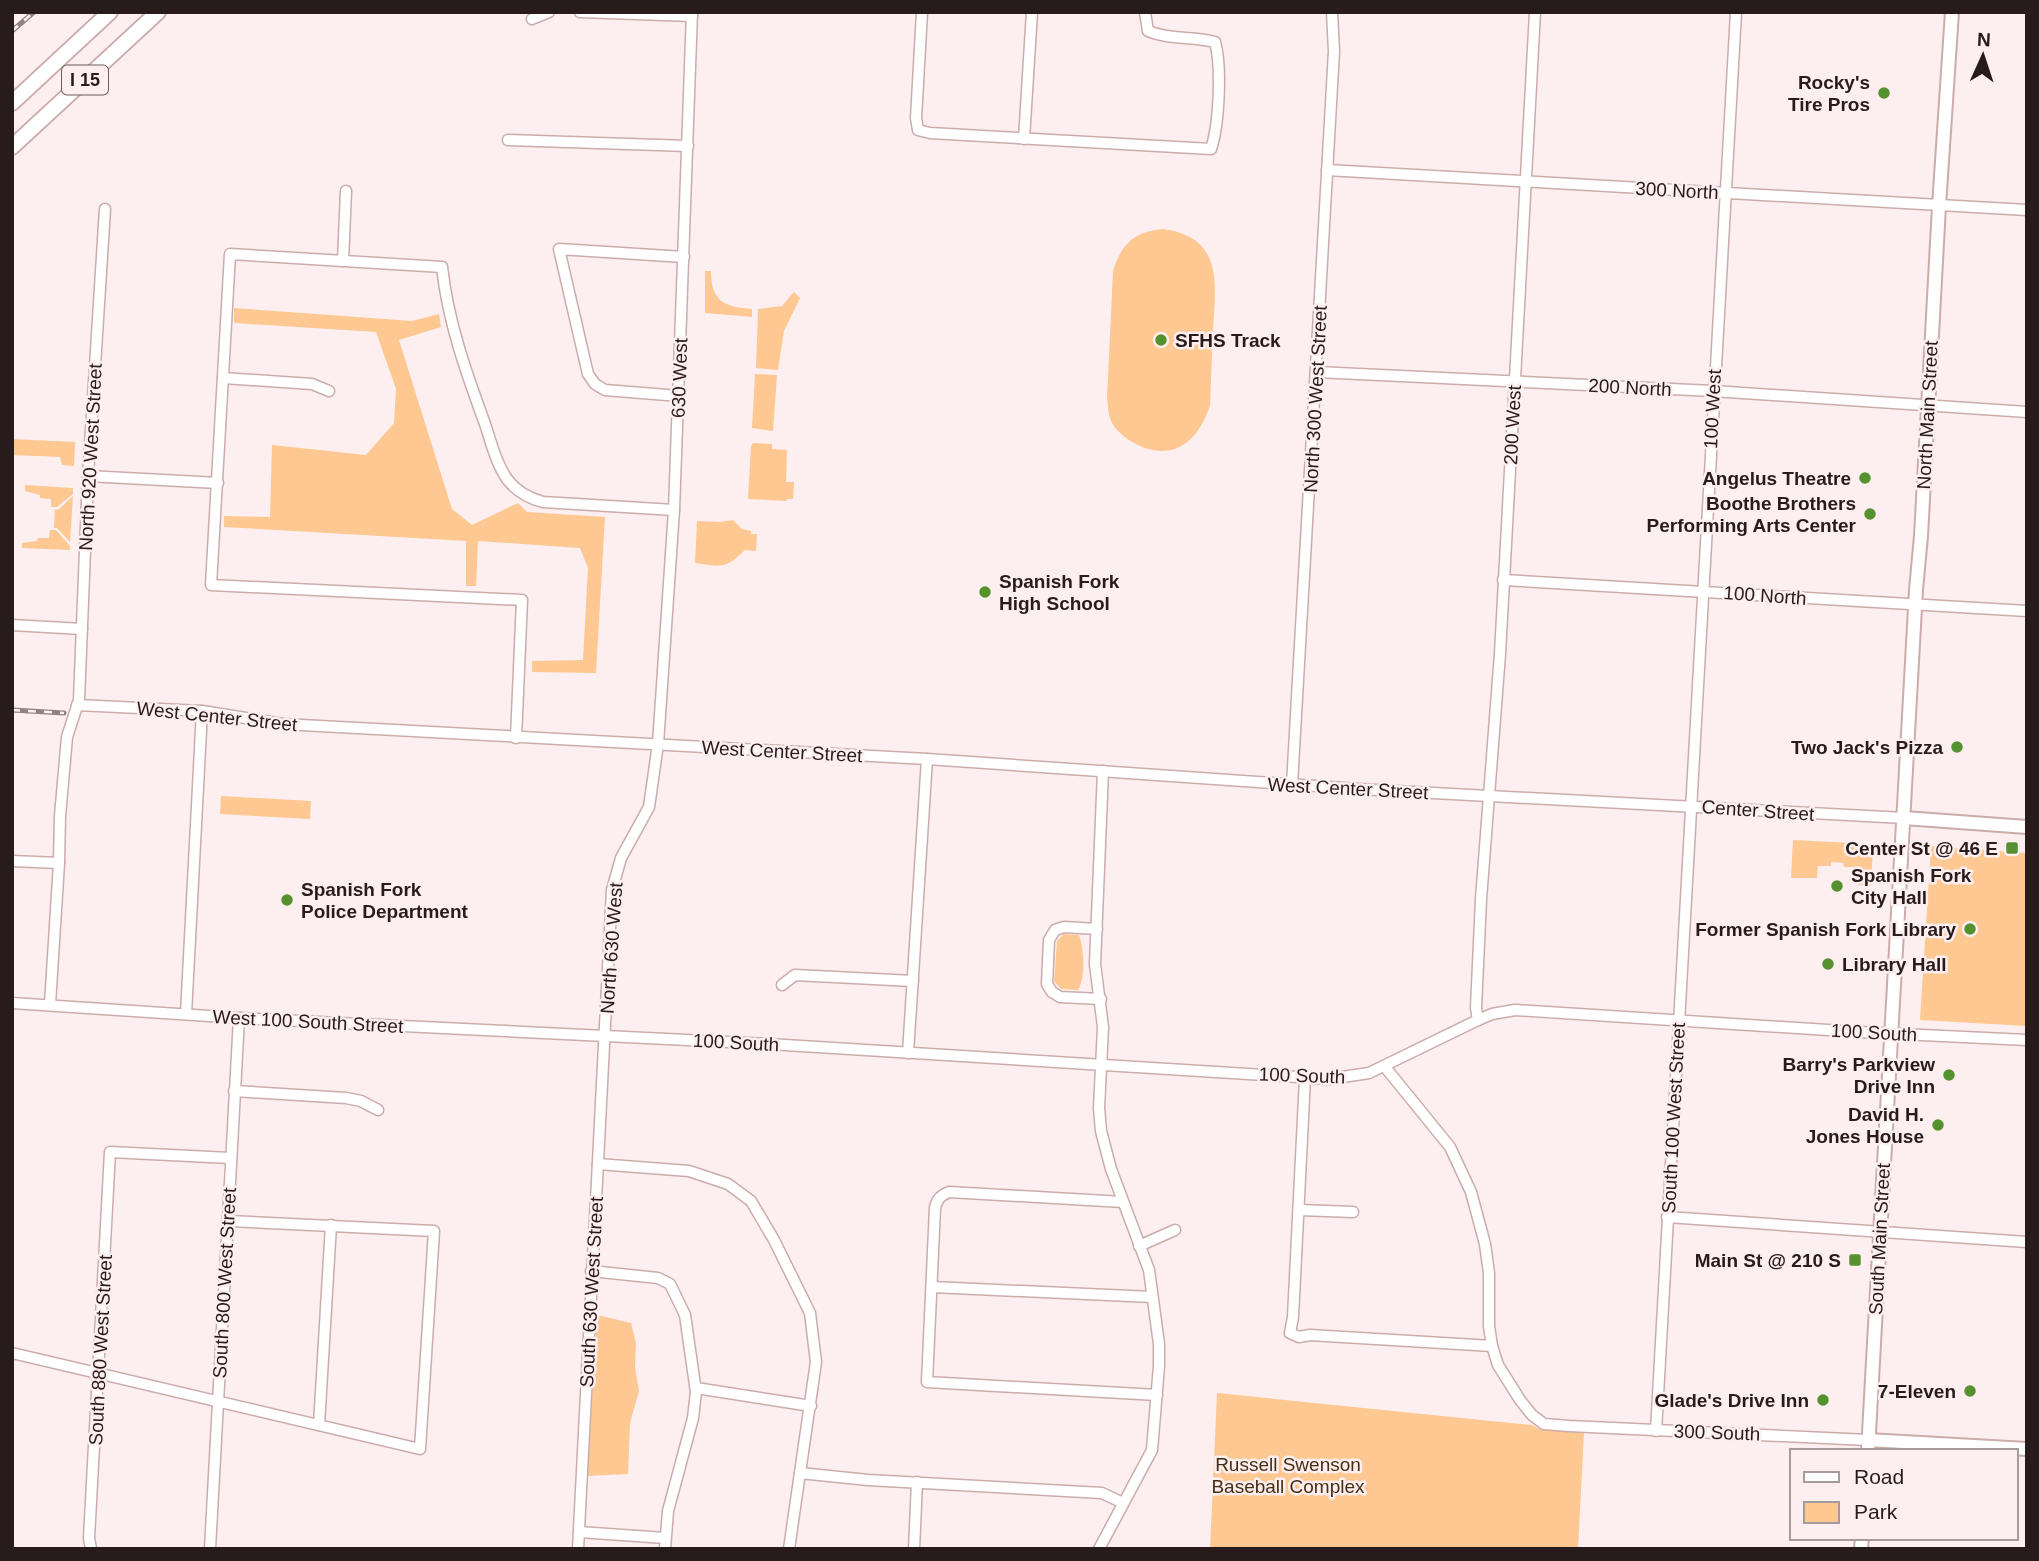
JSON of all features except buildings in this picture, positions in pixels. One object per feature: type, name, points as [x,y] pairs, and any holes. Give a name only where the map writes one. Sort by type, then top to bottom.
[{"type":"highway","name":"I 15","points":[[12,103],[110,12]]},
{"type":"highway","name":"I 15","points":[[12,147],[158,12]]},
{"type":"main road","name":"North Main Street","points":[[1904,818],[1952,12]]},
{"type":"main road","name":"Center Street","points":[[1904,818],[2027,827]]},
{"type":"main road","name":"South Main Street","points":[[1868,1445],[1904,818]]},
{"type":"main road","name":"300 South","points":[[1868,1445],[1995,1449]]},
{"type":"street","points":[[532,19],[549,12]]},
{"type":"street","points":[[580,12],[692,14]]},
{"type":"street","points":[[922,12],[916,118],[918,130],[930,133],[1211,149],[1215,136],[1219,69],[1216,42],[1202,38],[1158,35],[1148,31],[1145,12]]},
{"type":"street","points":[[1024,139],[1032,12]]},
{"type":"street","name":"200 West","points":[[1478,1020],[1485,837],[1503,580],[1535,12]]},
{"type":"street","name":"100 West","points":[[1690,806],[1736,12]]},
{"type":"street","name":"North 300 West Street","points":[[1292,785],[1334,51],[1332,13]]},
{"type":"street","name":"630 West","points":[[658,744],[674,510],[692,14]]},
{"type":"street","points":[[508,140],[688,146]]},
{"type":"street","name":"300 North","points":[[1327,170],[2027,210]]},
{"type":"street","points":[[343,261],[346,191]]},
{"type":"street","name":"North 920 West Street","points":[[50,1004],[60,863],[60,816],[68,737],[77,705],[105,209]]},
{"type":"street","points":[[679,396],[605,390],[595,384],[588,374],[559,250],[684,257]]},
{"type":"street","points":[[516,738],[522,600],[211,585],[230,254],[442,267],[450,318],[464,366],[502,470],[510,482],[521,493],[550,503],[674,510]]},
{"type":"street","name":"200 North","points":[[1317,372],[1713,391],[2027,412]]},
{"type":"street","points":[[223,378],[312,384],[329,391]]},
{"type":"street","points":[[88,476],[218,483]]},
{"type":"street","name":"100 North","points":[[1503,580],[2027,611]]},
{"type":"street","points":[[12,625],[82,629]]},
{"type":"street","name":"West Center Street","points":[[77,705],[202,711],[283,724],[927,759],[1488,796]]},
{"type":"street","points":[[186,1014],[202,711]]},
{"type":"street","name":"North 630 West","points":[[604,1035],[612,890],[621,858],[649,807],[658,744]]},
{"type":"street","points":[[908,1053],[927,759]]},
{"type":"street","points":[[1099,1549],[1152,1450],[1159,1344],[1149,1270],[1106,1154],[1101,1131],[1099,1108],[1103,1027],[1095,964],[1102,771]]},
{"type":"street","name":"Center Street","points":[[1488,796],[1904,818]]},
{"type":"street","name":"South 100 West Street","points":[[1656,1431],[1690,806]]},
{"type":"street","points":[[12,861],[60,863]]},
{"type":"street","points":[[1097,929],[1064,927],[1055,930],[1049,940],[1047,984],[1052,992],[1060,997],[1101,999]]},
{"type":"street","points":[[782,985],[795,975],[913,981]]},
{"type":"street","name":"West 100 South Street","points":[[12,1003],[239,1018],[604,1035]]},
{"type":"street","name":"100 South","points":[[604,1035],[1306,1077],[1353,1076],[1385,1067],[1492,1014],[1534,1010],[2027,1040]]},
{"type":"street","name":"South 800 West Street","points":[[210,1549],[239,1018]]},
{"type":"street","name":"South 630 West Street","points":[[578,1549],[604,1035]]},
{"type":"street","name":"300 South","points":[[1385,1067],[1450,1147],[1471,1192],[1485,1244],[1492,1346],[1498,1365],[1520,1401],[1544,1424],[1868,1445]]},
{"type":"street","points":[[1306,1077],[1290,1333],[1299,1337],[1310,1335],[1492,1346]]},
{"type":"street","points":[[234,1091],[345,1098],[361,1101],[378,1110]]},
{"type":"street","name":"South 880 West Street","points":[[91,1549],[89,1538],[110,1152],[230,1158]]},
{"type":"street","points":[[598,1164],[690,1171],[728,1184],[751,1201],[774,1240],[810,1313],[816,1362],[789,1549]]},
{"type":"street","points":[[1123,1202],[949,1192],[942,1195],[935,1208],[927,1382],[1157,1395]]},
{"type":"street","points":[[1299,1210],[1353,1212]]},
{"type":"street","points":[[1667,1217],[2027,1242]]},
{"type":"street","points":[[12,1353],[420,1449],[434,1231],[228,1221]]},
{"type":"street","points":[[319,1425],[331,1225]]},
{"type":"street","points":[[1139,1245],[1174,1230]]},
{"type":"street","points":[[579,1532],[665,1543],[668,1511],[692,1418],[696,1388],[685,1315],[670,1284],[658,1278],[591,1271]]},
{"type":"street","points":[[932,1287],[1152,1297]]},
{"type":"street","points":[[696,1388],[811,1406]]},
{"type":"street","points":[[800,1473],[1102,1493],[1124,1503]]},
{"type":"street","points":[[914,1549],[917,1482]]},
{"type":"green space","name":"SFHS Track","points":[[1163,229],[1197,241],[1206,252],[1212,264],[1215,295],[1210,405],[1193,437],[1175,449],[1165,451],[1140,446],[1122,435],[1111,420],[1107,398],[1113,271],[1130,241],[1144,233]]},
{"type":"green space","points":[[705,271],[711,271],[714,290],[721,301],[734,307],[752,309],[752,317],[705,313]]},
{"type":"green space","points":[[794,292],[800,298],[784,331],[778,370],[756,368],[758,309],[782,306]]},
{"type":"green space","points":[[234,308],[412,321],[439,314],[441,327],[399,340],[452,509],[472,525],[518,503],[527,512],[605,517],[596,673],[532,672],[532,661],[583,660],[588,568],[580,548],[478,541],[476,586],[466,586],[466,541],[224,527],[224,516],[270,517],[272,445],[366,455],[394,423],[396,389],[376,332],[234,323]]},
{"type":"green space","points":[[755,374],[777,375],[773,431],[752,428]]},
{"type":"green space","points":[[12,439],[75,442],[74,466],[62,465],[60,457],[12,455]]},
{"type":"green space","points":[[753,443],[772,444],[772,449],[787,450],[786,482],[794,482],[793,499],[748,499]]},
{"type":"green space","points":[[25,485],[73,488],[73,494],[57,507],[51,507],[51,499],[40,498],[40,495],[25,491]]},
{"type":"green space","points":[[73,496],[70,542],[54,528],[55,509],[58,510]]},
{"type":"green space","points":[[733,520],[742,529],[757,534],[756,551],[745,550],[722,566],[695,563],[697,521]]},
{"type":"green space","points":[[50,530],[56,530],[70,546],[70,550],[22,548],[22,543],[49,538]]},
{"type":"green space","points":[[221,796],[311,801],[310,819],[220,814]]},
{"type":"green space","points":[[1793,840],[1870,844],[1873,846],[1871,886],[1858,885],[1855,880],[1856,867],[1844,867],[1843,863],[1831,862],[1831,866],[1818,866],[1817,878],[1791,878]]},
{"type":"green space","points":[[1931,846],[2027,853],[2027,1026],[1920,1020]]},
{"type":"green space","points":[[1064,934],[1079,935],[1081,941],[1083,971],[1078,990],[1061,989],[1054,981],[1057,941]]},
{"type":"green space","points":[[597,1315],[631,1323],[636,1343],[635,1367],[639,1391],[630,1423],[628,1474],[587,1476]]},
{"type":"green space","name":"Russell Swenson Baseball Complex","points":[[1217,1393],[1532,1425],[1539,1429],[1584,1433],[1578,1549],[1210,1549]]},
{"type":"railway","points":[[12,31],[34,12]]},
{"type":"railway","points":[[12,710],[64,713]]},
{"type":"place","name":"Rocky's Tire Pros","points":[[1884,93]]},
{"type":"place","name":"SFHS Track","points":[[1161,340]]},
{"type":"place","name":"Angelus Theatre","points":[[1865,478]]},
{"type":"place","name":"Boothe Brothers Performing Arts Center","points":[[1870,514]]},
{"type":"place","name":"Spanish Fork High School","points":[[985,592]]},
{"type":"place","name":"Two Jack's Pizza","points":[[1957,747]]},
{"type":"place","name":"Center St @ 46 E","points":[[2012,848]]},
{"type":"place","name":"Spanish Fork City Hall","points":[[1837,886]]},
{"type":"place","name":"Spanish Fork Police Department","points":[[287,900]]},
{"type":"place","name":"Former Spanish Fork Library","points":[[1970,929]]},
{"type":"place","name":"Library Hall","points":[[1828,964]]},
{"type":"place","name":"Barry's Parkview Drive Inn","points":[[1949,1075]]},
{"type":"place","name":"David H. Jones House","points":[[1938,1125]]},
{"type":"place","name":"Main St @ 210 S","points":[[1855,1260]]},
{"type":"place","name":"7-Eleven","points":[[1970,1391]]},
{"type":"place","name":"Glade's Drive Inn","points":[[1823,1400]]}]
